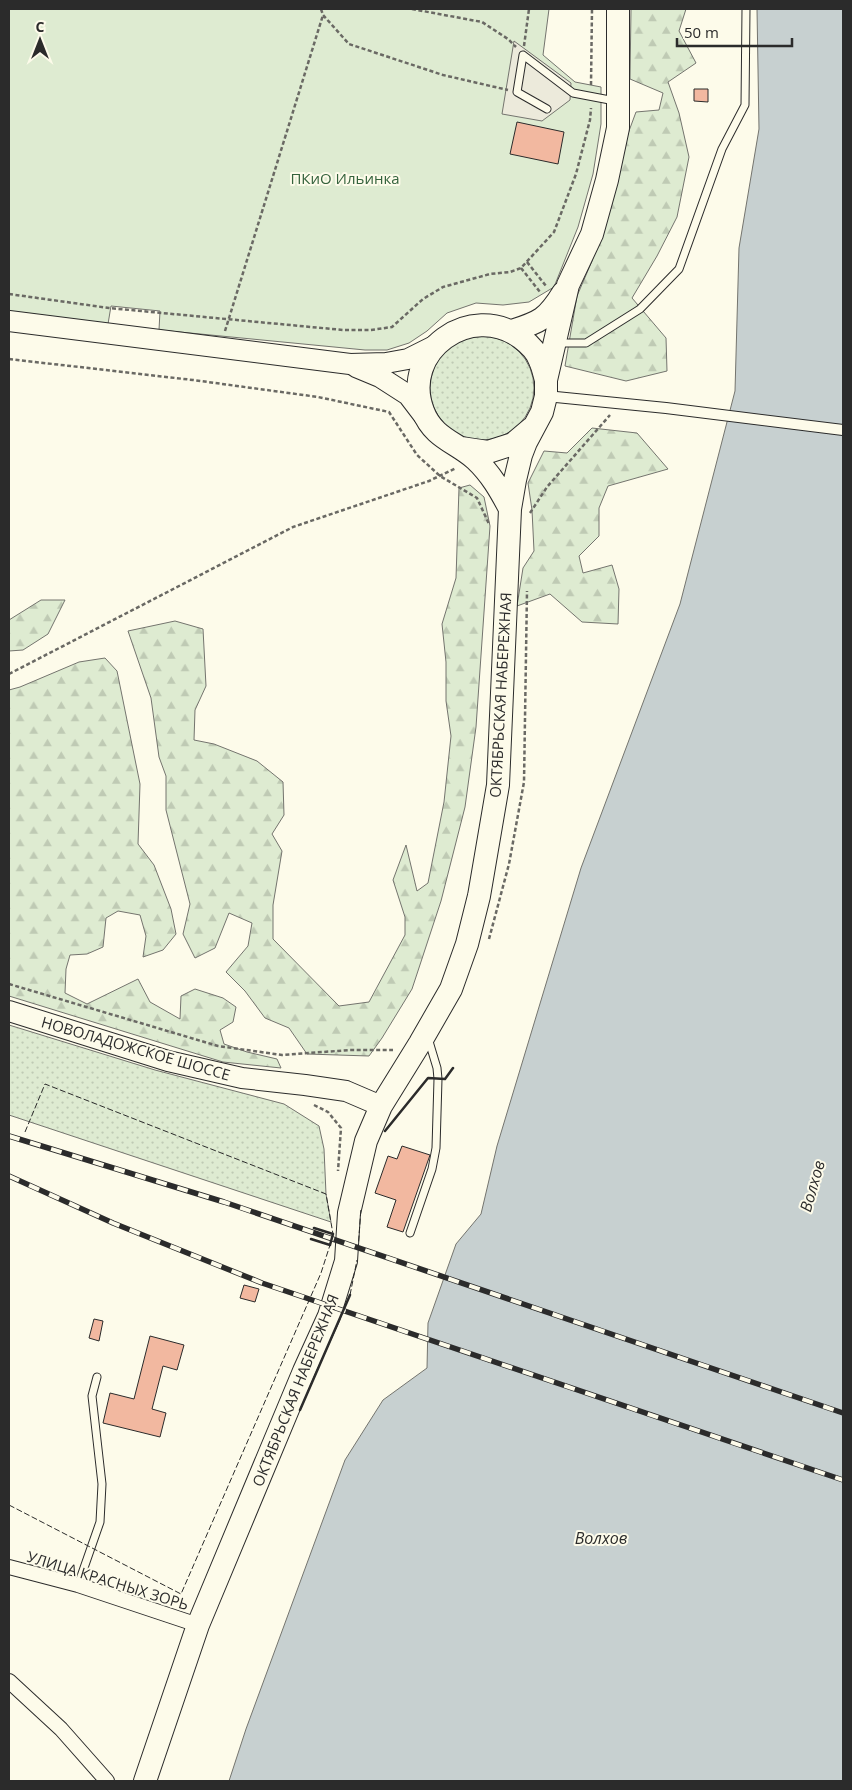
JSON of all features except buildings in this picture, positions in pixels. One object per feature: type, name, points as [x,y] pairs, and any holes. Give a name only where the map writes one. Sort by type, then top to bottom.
[{"type":"main road","name":"ОКТЯБРЬСКАЯ НАБЕРЕЖНАЯ","points":[[145,1781],[198,1624],[329,1316],[346,1261],[349,1213],[366,1141],[381,1106],[451,989],[467,944],[479,896],[498,786],[520,511],[514,480],[521,455],[542,412],[554,343],[555,293],[592,234],[607,180],[618,128],[618,9]]},
{"type":"main road","points":[[512,331],[534,324],[551,312],[555,293]]},
{"type":"main road","points":[[9,321],[350,364],[386,363],[408,359],[434,346],[450,333],[470,326],[492,325],[512,331],[528,343],[540,360],[546,388]]},
{"type":"main road","points":[[434,346],[422,366],[419,388],[423,411],[434,430]]},
{"type":"main road","points":[[350,364],[380,377],[408,394],[434,430],[446,441],[468,453],[488,472],[499,488],[520,511]]},
{"type":"main road","points":[[468,453],[488,452],[513,444],[534,426]]},
{"type":"main road","name":"НОВОЛАДОЖСКОЕ ШОССЕ","points":[[9,1011],[168,1061],[242,1078],[305,1084],[346,1091],[381,1106]]},
{"type":"street","points":[[546,388],[620,403],[843,430]]},
{"type":"street","name":"УЛИЦА КРАСНЫХ ЗОРЬ","points":[[9,1567],[78,1585],[198,1624]]},
{"type":"street","points":[[9,1681],[61,1729],[107,1781]]},
{"type":"lane","points":[[554,343],[586,342],[640,309],[679,269],[722,149],[745,106],[746,9]]},
{"type":"lane","points":[[548,109],[517,92],[523,54],[573,93],[618,102]]},
{"type":"lane","points":[[410,1233],[432,1169],[436,1148],[438,1079],[426,1033]]},
{"type":"lane","points":[[78,1585],[100,1522],[102,1484],[92,1396],[97,1377]]},
{"type":"path","points":[[321,9],[323,15],[349,44],[443,75],[517,92]]},
{"type":"path","points":[[412,9],[482,22],[508,39],[523,54]]},
{"type":"path","points":[[523,54],[529,9]]},
{"type":"path","points":[[9,294],[108,308],[342,330],[371,330],[392,327],[423,298],[443,287],[490,274],[510,272],[521,268],[554,232],[576,174],[590,120],[592,9]]},
{"type":"path","points":[[220,348],[323,15]]},
{"type":"path","points":[[527,262],[555,293]]},
{"type":"path","points":[[521,268],[555,293]]},
{"type":"path","points":[[9,360],[193,380],[318,397],[389,412],[417,455],[440,476],[477,498],[490,526]]},
{"type":"path","points":[[520,511],[547,487],[620,403]]},
{"type":"path","points":[[9,674],[294,527],[429,481],[440,476],[468,453]]},
{"type":"path","points":[[9,984],[218,1046],[282,1055],[350,1050],[397,1050]]},
{"type":"path","points":[[305,1084],[303,1098],[328,1112],[341,1128],[338,1173]]},
{"type":"green space","name":"ПКиО Ильинка","points":[[9,9],[549,9],[543,55],[575,82],[601,87],[601,124],[593,174],[578,227],[554,287],[529,302],[503,305],[476,303],[447,313],[427,331],[409,343],[387,350],[365,350],[159,330],[160,311],[111,306],[108,324],[9,311]]},
{"type":"green space","points":[[631,9],[686,9],[679,31],[696,63],[668,82],[679,113],[689,157],[677,217],[632,298],[666,338],[667,371],[626,381],[565,366],[577,296],[592,261],[626,139],[636,112],[659,110],[663,93],[630,79]]},
{"type":"green space","points":[[482,336],[502,340],[519,351],[530,368],[534,388],[530,408],[519,425],[502,436],[482,440],[462,436],[445,425],[434,408],[430,388],[434,368],[445,351],[462,340]]},
{"type":"green space","points":[[592,428],[637,433],[668,469],[608,486],[599,508],[599,536],[579,556],[583,573],[612,565],[619,589],[618,624],[582,622],[550,594],[517,606],[523,568],[534,551],[532,510],[528,483],[544,451],[567,453]]},
{"type":"green space","points":[[470,485],[484,497],[490,526],[476,727],[465,807],[441,901],[412,989],[369,1056],[307,1054],[289,1028],[265,1018],[245,991],[226,972],[248,946],[252,923],[229,913],[215,948],[195,958],[183,934],[190,904],[166,810],[166,776],[159,757],[151,698],[128,631],[175,621],[203,629],[206,686],[195,710],[194,740],[214,744],[257,761],[283,782],[284,815],[272,834],[282,851],[273,905],[273,939],[339,1006],[369,1002],[405,935],[405,917],[393,880],[406,845],[417,891],[428,883],[444,802],[451,736],[446,701],[446,662],[442,624],[456,578],[459,488]]},
{"type":"green space","points":[[41,600],[65,600],[48,634],[23,650],[9,651],[9,620]]},
{"type":"green space","points":[[105,658],[117,671],[140,784],[138,844],[154,865],[171,909],[176,934],[163,950],[143,957],[146,936],[140,915],[118,911],[106,918],[103,947],[87,954],[70,955],[66,969],[65,993],[87,1004],[138,979],[150,1002],[180,1019],[181,996],[195,989],[223,998],[236,1007],[233,1022],[220,1030],[224,1044],[277,1059],[281,1068],[223,1062],[9,996],[9,690],[79,662]]},
{"type":"green space","points":[[9,1025],[155,1070],[284,1104],[319,1126],[324,1149],[326,1194],[331,1222],[9,1115]]},
{"type":"shaded area","points":[[514,41],[571,83],[570,100],[542,121],[502,114]]},
{"type":"water","name":"Волхов","points":[[757,9],[843,9],[843,1781],[229,1781],[246,1729],[345,1460],[383,1400],[427,1368],[428,1323],[456,1244],[481,1214],[497,1146],[581,868],[680,604],[735,391],[739,248],[759,129]]},
{"type":"railway","points":[[9,1136],[224,1202],[843,1413]]},
{"type":"railway","points":[[9,1176],[113,1223],[262,1283],[843,1480]]},
{"type":"fence","points":[[25,1132],[45,1084],[326,1194],[333,1234]]},
{"type":"fence","points":[[358,1250],[361,1208]]},
{"type":"fence","points":[[9,1505],[181,1594],[321,1273],[330,1245]]},
{"type":"fence","points":[[350,1295],[357,1260]]},
{"type":"wall","points":[[385,1131],[428,1078],[445,1079],[453,1068]]},
{"type":"wall","points":[[311,1239],[330,1245],[333,1234],[314,1228]]},
{"type":"wall","points":[[300,1410],[350,1295]]}]
